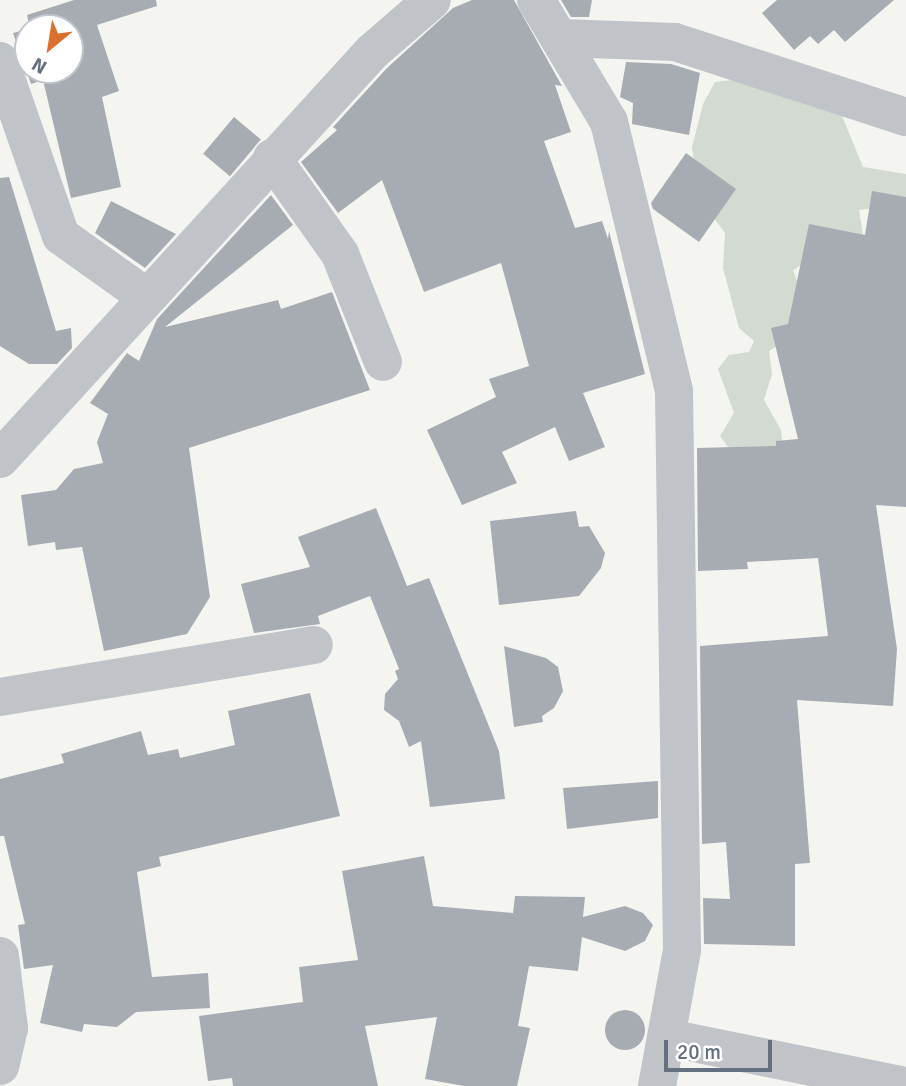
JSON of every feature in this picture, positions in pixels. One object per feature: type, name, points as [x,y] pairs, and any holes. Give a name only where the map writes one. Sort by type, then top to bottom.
[{"type":"street","points":[[0,459],[272,158],[372,52],[432,0]]},
{"type":"street","points":[[536,0],[608,122],[674,391],[682,950],[669,1038],[657,1086]]},
{"type":"street","points":[[560,37],[675,42],[906,117]]},
{"type":"street","points":[[0,61],[61,236],[145,296]]},
{"type":"street","points":[[272,158],[340,254],[383,362]]},
{"type":"street","points":[[0,696],[314,645]]},
{"type":"street","points":[[0,956],[9,1028],[0,1066]]},
{"type":"street","points":[[669,1038],[904,1086]]},
{"type":"shaded area","points":[[741,79],[840,111],[863,167],[906,174],[906,204],[859,210],[866,254],[814,257],[793,270],[803,297],[785,341],[769,351],[772,374],[764,400],[781,430],[783,447],[734,455],[720,436],[734,413],[718,369],[729,355],[749,352],[754,341],[739,328],[723,268],[725,233],[707,209],[696,178],[692,147],[703,104],[715,82]]},
{"type":"building","points":[[74,0],[156,0],[157,6],[97,25],[119,91],[102,97],[121,187],[71,198],[44,84],[84,84],[84,14],[30,14]]},
{"type":"building","points":[[472,0],[514,0],[562,86],[555,85],[571,132],[544,141],[575,228],[602,221],[608,239],[609,231],[645,374],[583,393],[605,447],[569,461],[555,427],[502,452],[517,483],[462,505],[427,430],[496,397],[489,379],[529,366],[501,263],[424,292],[382,180],[338,213],[301,162],[337,130],[333,127],[387,68],[453,8]]},
{"type":"building","points":[[561,0],[592,0],[589,17],[571,17]]},
{"type":"building","points":[[777,0],[894,0],[845,42],[834,30],[818,44],[810,36],[794,50],[762,13]]},
{"type":"building","points":[[626,62],[671,64],[700,73],[689,135],[632,124],[633,103],[620,97]]},
{"type":"building","points":[[234,117],[261,139],[230,176],[203,154]]},
{"type":"building","points":[[686,153],[736,189],[699,242],[653,209],[651,203]]},
{"type":"building","points":[[9,177],[56,331],[71,328],[72,348],[57,364],[29,364],[0,346],[0,178]]},
{"type":"building","points":[[872,191],[906,197],[906,507],[876,505],[897,649],[893,706],[797,700],[810,863],[795,864],[795,946],[704,944],[703,898],[730,899],[726,842],[702,844],[700,646],[828,636],[818,558],[747,562],[748,569],[698,571],[697,448],[776,446],[776,441],[798,439],[771,328],[788,324],[809,224],[865,235]]},
{"type":"building","points":[[271,195],[293,225],[165,327],[278,300],[281,309],[332,292],[370,390],[189,448],[210,597],[187,634],[104,651],[82,547],[56,550],[55,542],[28,546],[21,495],[56,490],[74,469],[103,463],[97,442],[108,414],[90,403],[127,353],[139,361],[157,319]]},
{"type":"building","points":[[111,201],[176,234],[145,268],[95,233]]},
{"type":"building","points":[[376,508],[407,586],[429,578],[499,751],[505,799],[430,807],[421,741],[409,747],[399,721],[384,710],[385,694],[398,679],[395,671],[399,669],[370,596],[318,616],[320,624],[254,633],[241,584],[310,567],[298,537]]},
{"type":"building","points":[[576,511],[579,527],[589,526],[605,553],[601,568],[579,596],[499,605],[490,521]]},
{"type":"building","points":[[504,646],[546,658],[558,667],[563,691],[554,708],[542,716],[543,722],[514,727]]},
{"type":"building","points":[[310,693],[340,816],[159,857],[161,866],[137,872],[152,977],[208,973],[210,1008],[136,1012],[117,1027],[84,1024],[82,1032],[40,1023],[53,965],[24,969],[18,925],[25,924],[4,836],[0,836],[0,779],[64,763],[61,754],[141,731],[148,755],[178,749],[180,758],[235,745],[228,711]]},
{"type":"building","points":[[658,781],[658,818],[567,829],[563,788]]},
{"type":"building","points":[[424,856],[433,906],[513,913],[515,896],[585,897],[583,917],[625,906],[643,913],[653,925],[645,941],[625,951],[582,937],[578,971],[529,966],[518,1026],[530,1028],[517,1086],[464,1086],[425,1079],[437,1017],[365,1026],[378,1086],[233,1086],[232,1078],[208,1081],[199,1016],[303,1002],[299,967],[358,960],[342,871]]},
{"type":"building","points":[[625,1010],[639,1016],[645,1030],[639,1044],[625,1050],[611,1044],[605,1030],[611,1016]]}]
